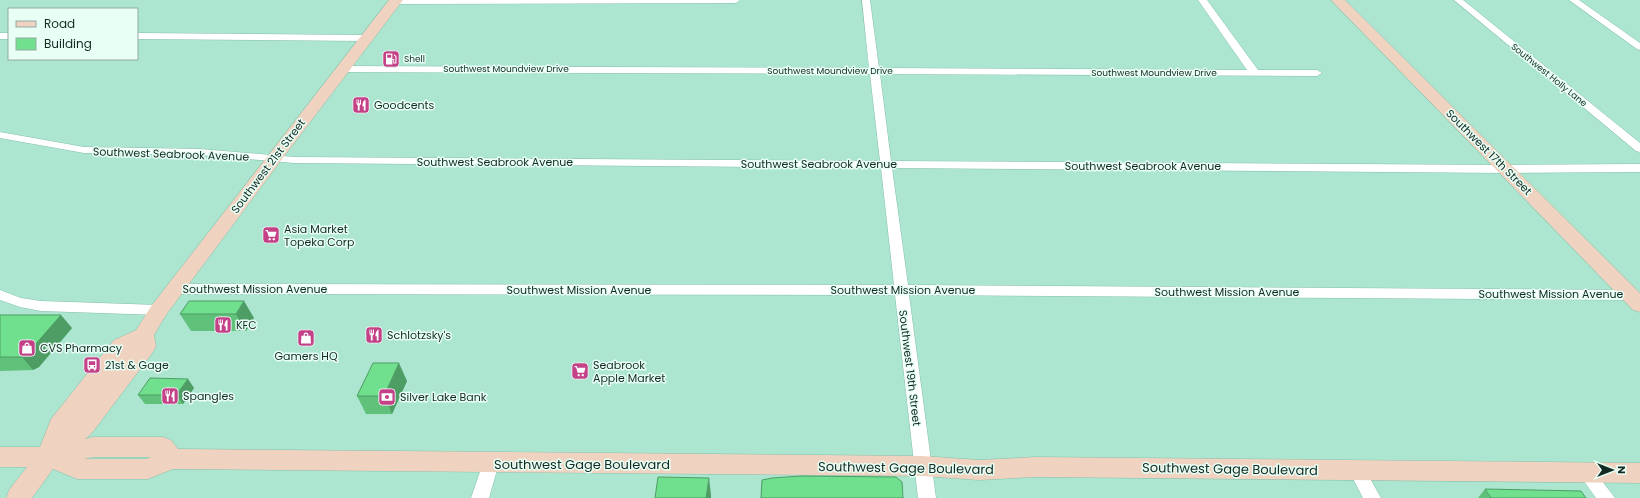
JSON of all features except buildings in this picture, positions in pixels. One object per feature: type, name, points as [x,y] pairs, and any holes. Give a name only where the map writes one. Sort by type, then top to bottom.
[{"type":"main road","name":"Southwest 21st Street","points":[[18,498],[48,457],[84,426],[144,346],[143,335],[159,310],[396,0]]},
{"type":"main road","name":"Southwest 17th Street","points":[[1338,0],[1635,300]]},
{"type":"main road","name":"Southwest Gage Boulevard","points":[[0,457],[48,457],[77,469],[148,469],[172,459],[922,466],[946,470],[1000,470],[1036,467],[1640,473]]},
{"type":"street","points":[[396,0],[736,0]]},
{"type":"street","name":"Southwest 19th Street","points":[[866,0],[926,498]]},
{"type":"street","points":[[1202,0],[1255,73]]},
{"type":"street","name":"Southwest Holly Lane","points":[[1458,0],[1640,150]]},
{"type":"street","points":[[1573,0],[1640,47]]},
{"type":"street","points":[[138,36],[366,38]]},
{"type":"street","name":"Southwest Moundview Drive","points":[[342,69],[1317,73]]},
{"type":"street","name":"Southwest Seabrook Avenue","points":[[0,135],[84,150],[206,153],[273,159],[1506,169],[1640,168]]},
{"type":"street","name":"Southwest Mission Avenue","points":[[176,288],[900,290],[1635,300]]},
{"type":"street","points":[[0,295],[10,300],[28,305],[47,307],[159,310]]},
{"type":"street","points":[[480,498],[491,463]]},
{"type":"street","points":[[1356,471],[1372,498]]},
{"type":"street","points":[[1586,473],[1606,498]]},
{"type":"place","name":"Shell","points":[[391,59]]},
{"type":"place","name":"Goodcents","points":[[361,105]]},
{"type":"place","name":"Asia Market Topeka Corp","points":[[271,235]]},
{"type":"place","name":"KFC","points":[[223,325]]},
{"type":"place","name":"Schlotzsky's","points":[[374,335]]},
{"type":"place","name":"Gamers HQ","points":[[306,338]]},
{"type":"place","name":"CVS Pharmacy","points":[[27,348]]},
{"type":"place","name":"21st & Gage","points":[[92,365]]},
{"type":"place","name":"Seabrook Apple Market","points":[[580,371]]},
{"type":"place","name":"Spangles","points":[[170,396]]},
{"type":"place","name":"Silver Lake Bank","points":[[387,397]]}]
